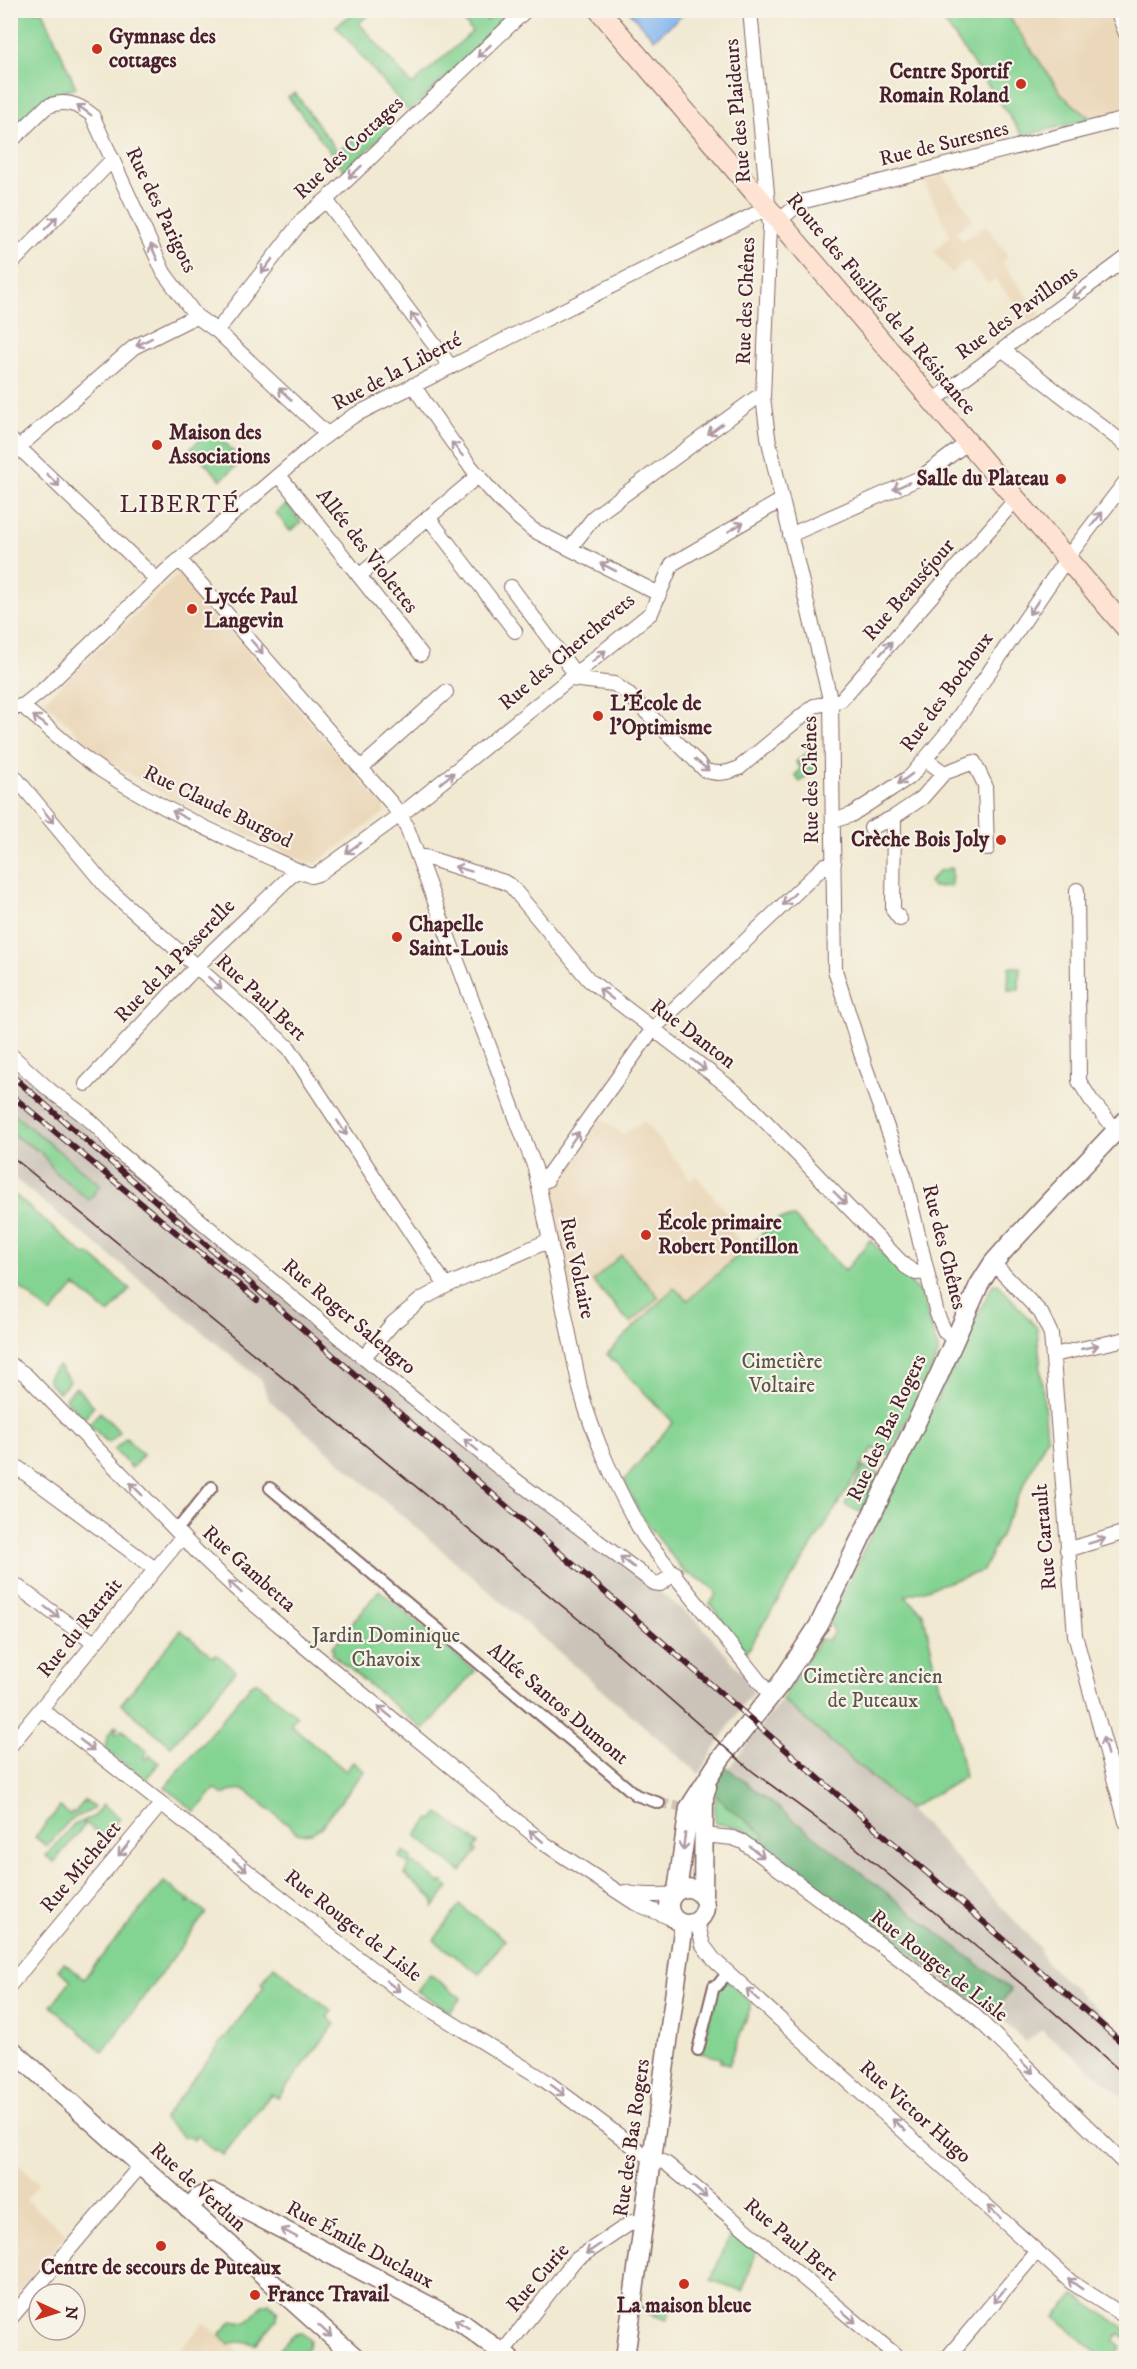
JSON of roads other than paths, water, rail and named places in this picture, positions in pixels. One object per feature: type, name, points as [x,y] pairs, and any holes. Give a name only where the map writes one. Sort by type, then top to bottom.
[{"type":"main road","name":"Route des Fusillés de la Résistance","points":[[599,10],[1126,628]]},
{"type":"street","name":"Rue des Cottages","points":[[217,331],[303,219],[326,200],[526,10]]},
{"type":"street","name":"Rue des Plaideurs","points":[[750,10],[773,214]]},
{"type":"street","points":[[1117,10],[1126,34]]},
{"type":"street","name":"Rue des Parigots","points":[[10,142],[46,107],[54,104],[78,104],[92,115],[164,273],[196,316],[217,331],[327,434]]},
{"type":"street","name":"Rue de Suresnes","points":[[773,214],[801,202],[1126,119]]},
{"type":"street","points":[[10,265],[113,159]]},
{"type":"street","points":[[326,200],[451,367]]},
{"type":"street","name":"Rue de la Liberté","points":[[17,707],[47,686],[180,560],[327,434],[352,416],[773,214]]},
{"type":"street","name":"Rue des Chênes","points":[[773,214],[770,226],[763,397],[768,436],[782,500],[831,703],[835,970],[865,1066],[904,1175],[926,1272],[942,1327],[954,1339]]},
{"type":"street","name":"Rue des Pavillons","points":[[932,402],[1126,258]]},
{"type":"street","points":[[157,580],[15,443],[134,347],[196,316]]},
{"type":"street","points":[[1003,350],[1126,445]]},
{"type":"street","points":[[413,386],[454,447],[515,516],[533,530],[660,594]]},
{"type":"street","points":[[570,548],[595,516],[756,398],[763,397]]},
{"type":"street","points":[[790,535],[920,478],[967,443]]},
{"type":"street","name":"Allée des Violettes","points":[[279,475],[420,654]]},
{"type":"street","points":[[359,576],[479,475]]},
{"type":"street","name":"Rue des Bochoux","points":[[833,821],[851,814],[911,776],[926,759],[986,680],[1067,558],[1126,481]]},
{"type":"street","name":"Rue Beauséjour","points":[[574,677],[614,684],[627,693],[705,770],[721,773],[739,768],[814,706],[841,700],[1016,499]]},
{"type":"street","name":"Rue des Cherchevets","points":[[400,814],[574,677],[651,613],[672,564],[782,500]]},
{"type":"street","points":[[428,517],[515,631]]},
{"type":"street","name":"Rue Voltaire","points":[[180,560],[400,814],[419,859],[538,1183],[580,1388],[590,1421],[633,1517],[645,1538],[771,1696]]},
{"type":"street","points":[[511,587],[574,677]]},
{"type":"street","points":[[361,768],[446,692]]},
{"type":"street","name":"Rue Claude Burgod","points":[[17,707],[28,711],[103,771],[191,821],[310,876],[318,874],[400,814]]},
{"type":"street","points":[[926,759],[944,773]]},
{"type":"street","points":[[871,828],[894,817],[922,798],[944,773],[974,762],[985,785],[987,849]]},
{"type":"street","name":"Rue Paul Bert","points":[[10,771],[108,890],[289,1048],[446,1286]]},
{"type":"street","points":[[894,817],[893,910],[900,919]]},
{"type":"street","name":"Rue Danton","points":[[419,859],[426,857],[511,886],[589,980],[741,1096],[905,1266],[916,1273],[926,1272]]},
{"type":"street","points":[[538,1183],[547,1180],[548,1174],[652,1030],[825,865],[834,863]]},
{"type":"street","name":"Rue de la Passerelle","points":[[86,1084],[196,967],[297,870]]},
{"type":"street","points":[[1077,890],[1079,1081],[1091,1100],[1121,1125]]},
{"type":"street","name":"Rue Roger Salengro","points":[[10,1054],[105,1134],[114,1148],[506,1473],[654,1583],[660,1584],[675,1573]]},
{"type":"street","name":"Rue des Bas Rogers","points":[[675,1893],[685,1808],[749,1721],[771,1696],[819,1625],[939,1375],[979,1285],[993,1263],[1121,1125]]},
{"type":"street","points":[[364,1357],[409,1307],[446,1286],[550,1240]]},
{"type":"street","name":"Rue Cartault","points":[[993,1263],[1041,1313],[1051,1334],[1075,1635],[1126,1822]]},
{"type":"street","points":[[1053,1354],[1126,1339]]},
{"type":"street","name":"Rue Gambetta","points":[[10,1364],[26,1375],[179,1534],[235,1588],[310,1651],[545,1844],[635,1903],[685,1921]]},
{"type":"street","points":[[10,1462],[155,1569]]},
{"type":"street","points":[[179,1534],[212,1487]]},
{"type":"street","name":"Allée Santos Dumont","points":[[270,1488],[636,1795],[659,1803]]},
{"type":"street","points":[[1068,1553],[1126,1532]]},
{"type":"street","name":"Rue du Ratrait","points":[[10,1746],[155,1569],[179,1534]]},
{"type":"street","points":[[10,1581],[94,1643]]},
{"type":"street","name":"Rue Rouget de Lisle","points":[[40,1709],[400,1991],[543,2079],[641,2152],[653,2158]]},
{"type":"street","name":"Rue des Bas Rogers","points":[[703,1898],[704,1796],[711,1773]]},
{"type":"street","name":"Rue Michelet","points":[[10,1985],[161,1804]]},
{"type":"street","name":"Rue Rouget de Lisle","points":[[703,1836],[733,1838],[743,1842],[971,2012],[1126,2164]]},
{"type":"street","name":"Rue Gambetta","points":[[591,1875],[627,1893],[640,1896],[675,1893]]},
{"type":"street","points":[[683,1888],[694,1890],[703,1898],[705,1908],[685,1921],[669,1910],[675,1893],[683,1888]]},
{"type":"street","name":"Rue des Bas Rogers","points":[[625,2358],[685,1921]]},
{"type":"street","name":"Rue Victor Hugo","points":[[685,1921],[728,1972],[1071,2282],[1126,2317]]},
{"type":"street","points":[[698,2050],[714,1986],[717,1986],[728,1972]]},
{"type":"street","name":"Rue de Verdun","points":[[10,2048],[356,2358]]},
{"type":"street","name":"Rue Paul Bert","points":[[653,2158],[667,2164],[899,2358]]},
{"type":"street","points":[[10,2319],[141,2165]]},
{"type":"street","name":"Rue Émile Duclaux","points":[[188,2208],[199,2197],[211,2192],[462,2323],[506,2356]]},
{"type":"street","name":"Rue Curie","points":[[506,2356],[574,2262],[632,2222],[643,2223]]},
{"type":"street","points":[[947,2358],[1037,2251]]},
{"type":"water","points":[[629,11],[687,11],[654,39]]},
{"type":"tunnel","points":[[659,1803],[682,1807]]},
{"type":"tram line","points":[[10,1155],[583,1623],[752,1771],[850,1843],[1024,1986],[1126,2076]]},
{"type":"railway","points":[[10,1074],[1126,2046]]},
{"type":"railway","points":[[10,1094],[257,1300]]},
{"type":"place","name":"Gymnase des cottages","points":[[97,49]]},
{"type":"place","name":"Centre Sportif Romain Roland","points":[[1021,84]]},
{"type":"place","name":"Maison des Associations","points":[[157,445]]},
{"type":"place","name":"Salle du Plateau","points":[[1061,479]]},
{"type":"place","name":"Lycée Paul Langevin","points":[[192,609]]},
{"type":"place","name":"L'École de l'Optimisme","points":[[598,716]]},
{"type":"place","name":"Crèche Bois Joly","points":[[1001,840]]},
{"type":"place","name":"Chapelle Saint-Louis","points":[[397,937]]},
{"type":"place","name":"École primaire Robert Pontillon","points":[[646,1235]]},
{"type":"place","name":"Centre de secours de Puteaux","points":[[161,2246]]},
{"type":"place","name":"La maison bleue","points":[[684,2284]]},
{"type":"place","name":"France Travail","points":[[255,2295]]},
{"type":"district","name":"LIBERTÉ","points":[[180,505]]},
{"type":"park label","name":"Cimetière Voltaire","points":[[782,1374]]},
{"type":"park label","name":"Jardin Dominique Chavoix","points":[[386,1648]]},
{"type":"park label","name":"Cimetière ancien de Puteaux","points":[[873,1689]]}]
